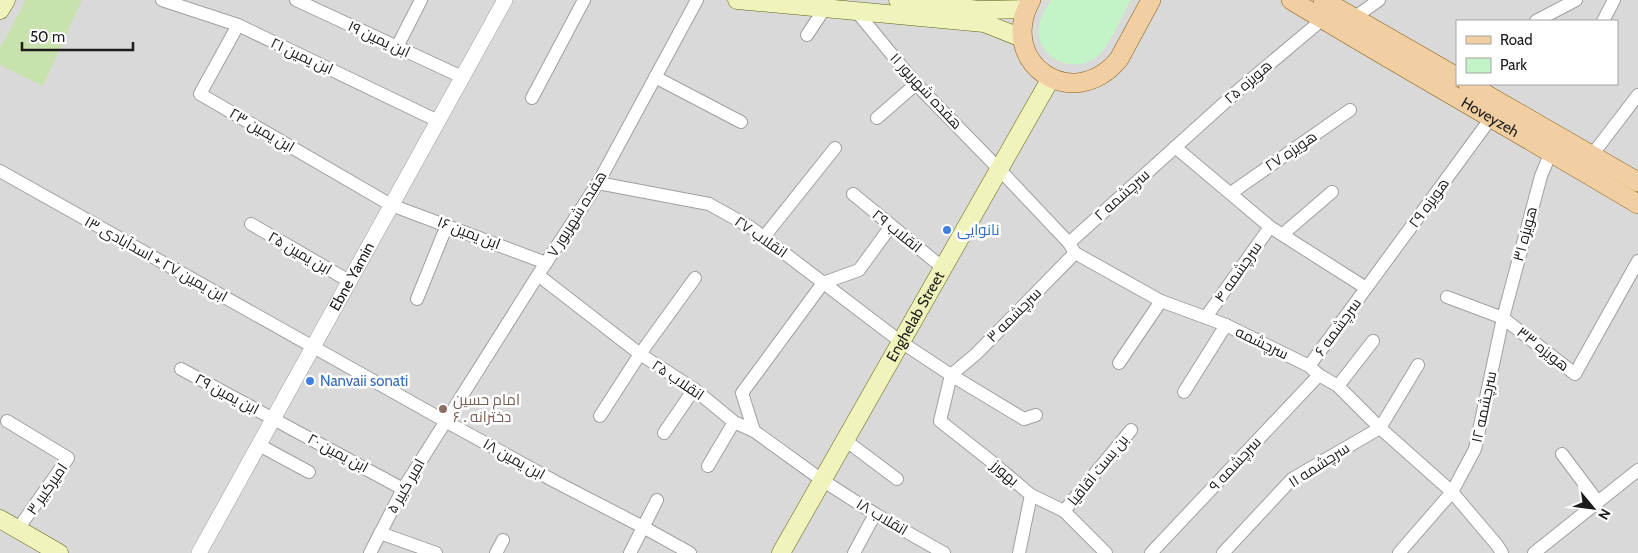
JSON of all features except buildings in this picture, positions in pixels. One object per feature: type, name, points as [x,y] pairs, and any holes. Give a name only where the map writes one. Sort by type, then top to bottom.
[{"type":"main road","points":[[0,10],[6,0]]},
{"type":"main road","points":[[737,0],[984,23],[1022,38]]},
{"type":"main road","points":[[898,0],[979,10],[1028,4]]},
{"type":"main road","points":[[1028,4],[1022,18],[1022,38],[1026,53],[1034,66],[1051,78],[1061,82],[1072,83],[1094,80],[1118,59],[1151,0]]},
{"type":"main road","name":"Hoveyzeh","points":[[1291,0],[1638,204]]},
{"type":"main road","name":"Hoveyzeh","points":[[1323,0],[1456,76]]},
{"type":"main road","name":"Enghelab Street","points":[[781,553],[1051,78]]},
{"type":"main road","name":"Hoveyzeh","points":[[1470,85],[1638,182]]},
{"type":"main road","points":[[0,519],[59,553]]},
{"type":"street","name":"ابن یمین ۲۱","points":[[162,0],[238,25],[438,121]]},
{"type":"street","name":"ابن یمین ۱۹","points":[[296,0],[462,78]]},
{"type":"street","points":[[397,47],[421,0]]},
{"type":"street","name":"Ebne Yamin","points":[[199,553],[505,0]]},
{"type":"street","points":[[532,98],[584,0]]},
{"type":"street","name":"هفده شهریور ۷","points":[[445,422],[598,183],[697,0]]},
{"type":"street","points":[[1354,18],[1379,0]]},
{"type":"street","points":[[1538,20],[1576,0]]},
{"type":"street","points":[[1604,20],[1614,0]]},
{"type":"street","points":[[807,35],[825,8]]},
{"type":"street","name":"هفده شهریور ۱۱","points":[[857,12],[916,84],[999,168]]},
{"type":"street","name":"هویزه ۲۵","points":[[1175,147],[1242,87],[1323,19]]},
{"type":"street","name":"ابن یمین ۲۳","points":[[238,25],[200,94],[391,205]]},
{"type":"street","points":[[655,77],[741,122]]},
{"type":"street","points":[[877,118],[916,84]]},
{"type":"street","points":[[1592,155],[1638,95]]},
{"type":"street","name":"هویزه ۲۷","points":[[1231,192],[1350,110]]},
{"type":"street","name":"هویزه ۲۹","points":[[1366,288],[1491,118]]},
{"type":"street","points":[[1175,147],[1231,192],[1270,227],[1366,288]]},
{"type":"street","name":"سرچشمه ۲","points":[[1072,248],[1175,147]]},
{"type":"street","points":[[764,237],[835,148]]},
{"type":"street","name":"هویزه ۳۱","points":[[1503,318],[1541,176],[1551,152]]},
{"type":"street","name":"سرچشمه","points":[[999,168],[1072,248],[1161,301],[1226,325],[1314,370],[1338,386],[1380,428],[1452,492],[1498,550]]},
{"type":"street","name":"ابن یمین ۲۷ + اسدآبادی ۱۳","points":[[0,171],[313,347]]},
{"type":"street","name":"انقلاب ۲۷","points":[[598,183],[709,204],[750,226],[901,342],[951,375],[1024,419],[1036,415]]},
{"type":"street","points":[[1282,234],[1332,192]]},
{"type":"street","name":"انقلاب ۲۹","points":[[853,194],[943,268]]},
{"type":"street","name":"ابن یمین ۱۶","points":[[391,205],[546,263]]},
{"type":"street","name":"ابن یمین ۲۵","points":[[250,224],[349,281]]},
{"type":"street","points":[[417,299],[446,225]]},
{"type":"street","points":[[754,431],[742,393],[823,283],[859,270],[890,226]]},
{"type":"street","name":"سرچشمه ۴","points":[[1206,317],[1270,227]]},
{"type":"street","name":"سرچشمه ۳","points":[[951,375],[976,354],[1072,248]]},
{"type":"street","name":"هویزه ۳۳","points":[[1447,296],[1503,318],[1575,374],[1638,261]]},
{"type":"street","name":"انقلاب ۲۵","points":[[538,275],[640,354],[694,389],[734,422],[754,431],[822,480]]},
{"type":"street","points":[[600,416],[640,354],[695,278]]},
{"type":"street","name":"سرچشمه ۶","points":[[1314,370],[1366,288]]},
{"type":"street","points":[[1119,363],[1161,301]]},
{"type":"street","name":"سرچشمه ۱۲","points":[[1399,553],[1452,492],[1475,450],[1503,318]]},
{"type":"street","points":[[1184,392],[1226,325]]},
{"type":"street","points":[[1338,386],[1373,341]]},
{"type":"street","name":"ابن یمین ۱۸","points":[[313,347],[445,422],[690,553]]},
{"type":"street","points":[[1380,428],[1418,364]]},
{"type":"street","name":"ابن یمین ۲۹","points":[[181,370],[274,418]]},
{"type":"street","name":"سرچشمه ۹","points":[[1151,553],[1314,370]]},
{"type":"street","name":"بهورز","points":[[951,375],[940,421],[1030,495],[1064,511],[1106,553]]},
{"type":"street","points":[[664,433],[694,389]]},
{"type":"street","name":"ابن یمین ۲۰","points":[[274,418],[403,488]]},
{"type":"street","name":"امیرکبیر ۳","points":[[7,421],[68,458],[18,530]]},
{"type":"street","name":"امیر کبیر ۵","points":[[370,553],[403,488],[445,422]]},
{"type":"street","points":[[708,466],[734,422]]},
{"type":"street","name":"سرچشمه ۱۱","points":[[1223,553],[1292,479],[1380,428]]},
{"type":"street","name":"بن بست اقاقیا","points":[[1064,511],[1131,430]]},
{"type":"street","points":[[845,440],[897,479]]},
{"type":"street","points":[[259,444],[309,472]]},
{"type":"street","points":[[1562,454],[1598,502]]},
{"type":"street","points":[[1534,553],[1638,470]]},
{"type":"street","name":"انقلاب ۱۸","points":[[822,480],[929,549],[944,553]]},
{"type":"street","points":[[1019,553],[1030,495]]},
{"type":"street","points":[[630,553],[658,500]]},
{"type":"street","points":[[854,553],[876,514]]},
{"type":"street","points":[[380,533],[436,553]]},
{"type":"street","points":[[496,553],[503,540]]},
{"type":"shaded area","points":[[0,0],[1638,0],[1638,553],[0,553]]},
{"type":"green space","points":[[26,0],[82,0],[43,86],[0,65],[0,48]]},
{"type":"green space","points":[[1051,0],[1131,0],[1100,54],[1091,61],[1071,64],[1060,62],[1052,57],[1045,50],[1040,40],[1039,29],[1041,21]]},
{"type":"place","name":"نانوایی","points":[[947,230]]},
{"type":"place","name":"Nanvaii sonati","points":[[310,381]]},
{"type":"place","name":"امام حسین ۶ . دخترانه","points":[[443,409]]}]
